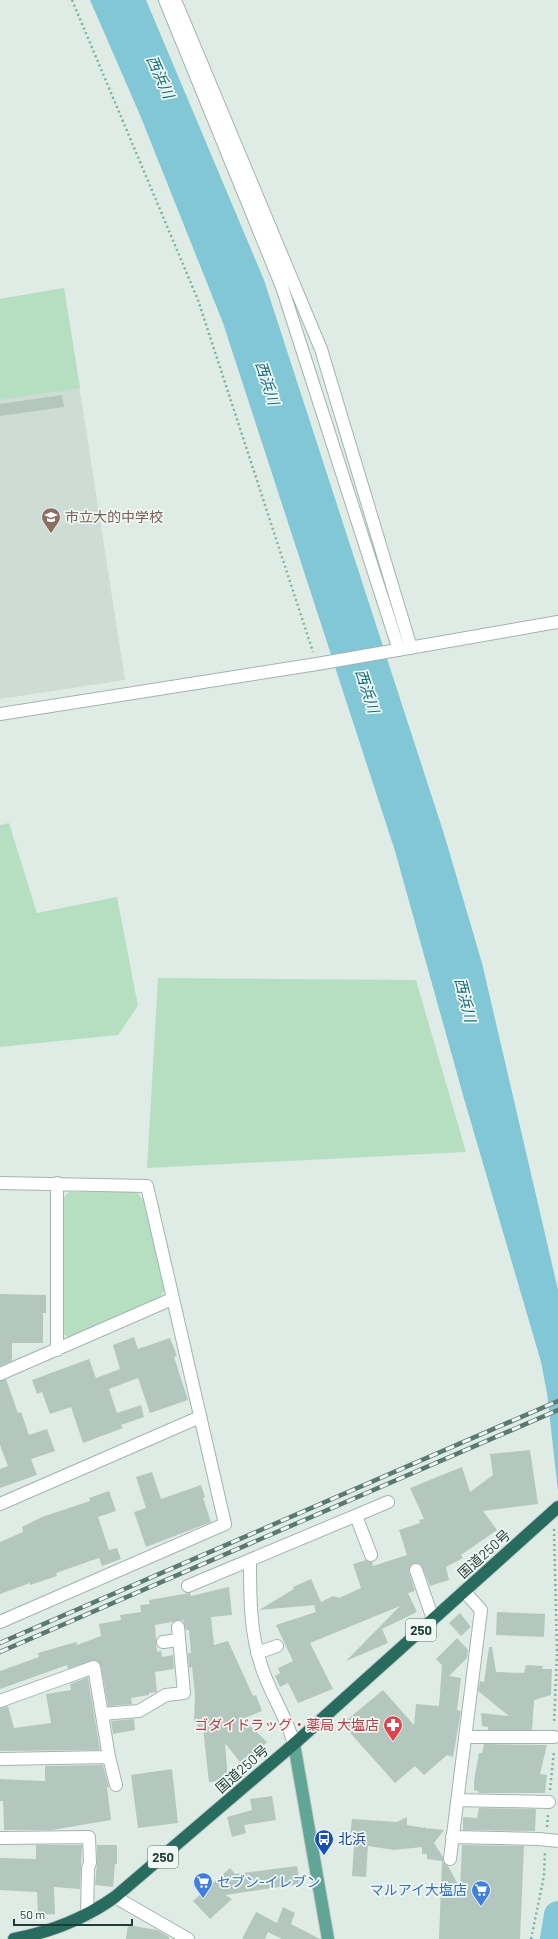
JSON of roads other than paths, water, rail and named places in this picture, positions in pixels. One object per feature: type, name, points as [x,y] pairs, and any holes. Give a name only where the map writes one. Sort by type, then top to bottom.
[{"type":"highway","name":"国道250号","points":[[14,1939],[30,1938],[67,1924],[87,1915],[114,1897],[294,1744],[558,1507]]},
{"type":"main road","points":[[294,1744],[328,1939]]},
{"type":"street","points":[[165,0],[282,287],[398,650]]},
{"type":"street","points":[[175,0],[321,349],[411,648]]},
{"type":"street","points":[[0,714],[317,664],[558,622]]},
{"type":"street","points":[[0,1183],[147,1186],[225,1524],[0,1622]]},
{"type":"street","points":[[57,1183],[57,1350]]},
{"type":"street","points":[[0,1374],[172,1299]]},
{"type":"street","points":[[0,1504],[200,1417]]},
{"type":"street","points":[[188,1586],[388,1502]]},
{"type":"street","points":[[356,1516],[371,1555]]},
{"type":"street","points":[[250,1561],[250,1604],[255,1646],[261,1667],[290,1729],[294,1744]]},
{"type":"street","points":[[416,1570],[433,1619]]},
{"type":"street","points":[[450,1859],[481,1610],[464,1591]]},
{"type":"street","points":[[102,1714],[140,1711],[166,1695],[184,1693],[178,1627]]},
{"type":"street","points":[[163,1642],[179,1640]]},
{"type":"street","points":[[257,1653],[277,1646]]},
{"type":"street","points":[[0,1701],[94,1667],[109,1757],[116,1786]]},
{"type":"street","points":[[465,1737],[554,1737]]},
{"type":"street","points":[[0,1759],[109,1757]]},
{"type":"street","points":[[457,1800],[549,1802]]},
{"type":"street","points":[[0,1838],[90,1837],[87,1915]]},
{"type":"street","points":[[452,1837],[539,1839],[558,1841]]},
{"type":"street","points":[[114,1897],[188,1939]]},
{"type":"water","points":[[90,0],[146,0],[264,280],[444,834],[482,963],[558,1290],[558,1491],[547,1393],[541,1362],[463,1095],[395,851],[223,323],[140,115]]},
{"type":"waterway","name":"西浜川","points":[[554,1939],[558,1915]]},
{"type":"railway","points":[[0,1643],[558,1401]]},
{"type":"railway","points":[[0,1652],[558,1410]]},
{"type":"place","name":"市立大的中学校","points":[[51,534]]},
{"type":"place","name":"ゴダイドラッグ・薬局 大塩店","points":[[393,1742]]},
{"type":"place","name":"北浜","points":[[324,1856]]},
{"type":"place","name":"セブン-イレブン","points":[[203,1899]]},
{"type":"place","name":"マルアイ大塩店","points":[[481,1907]]}]
